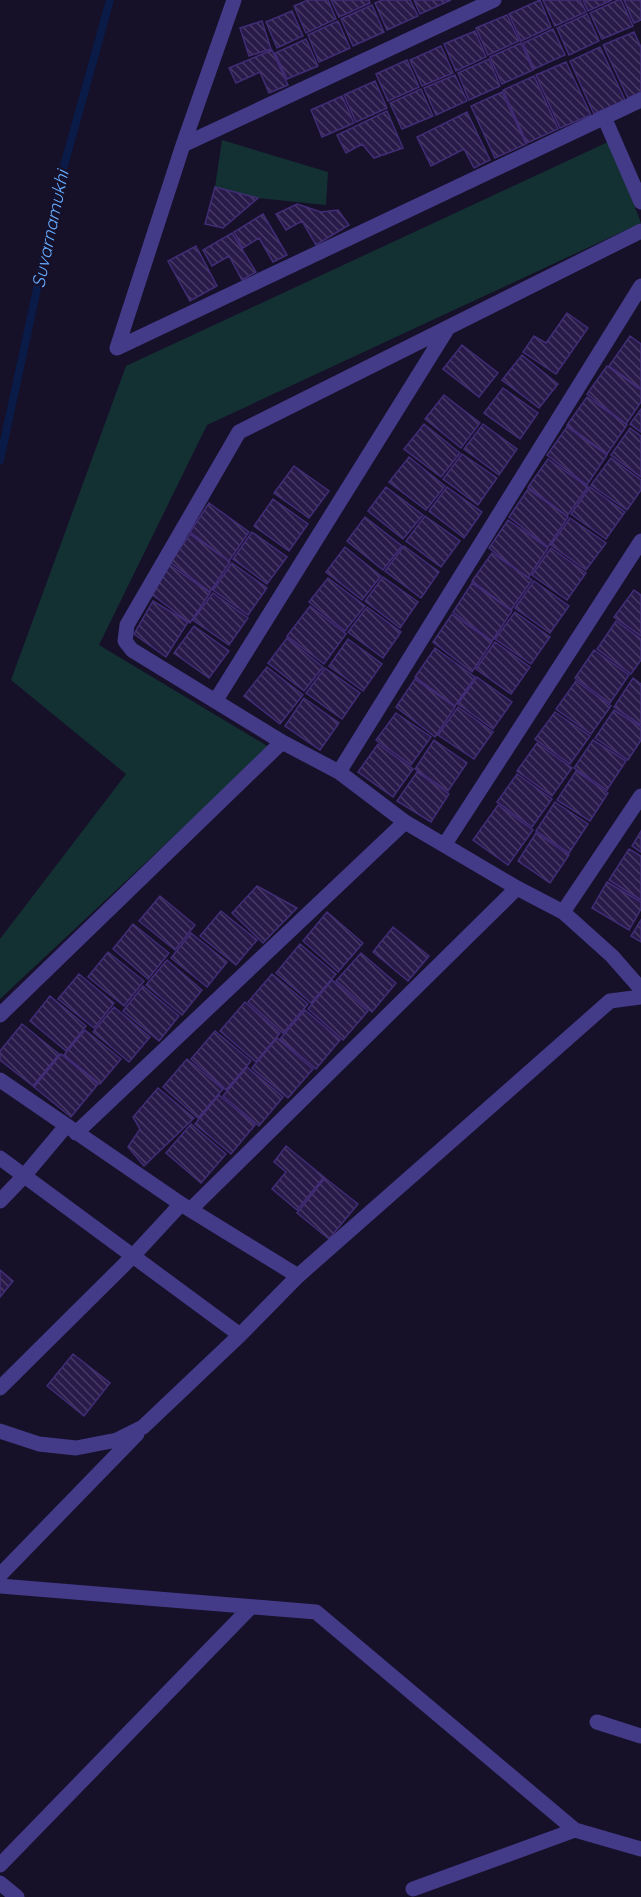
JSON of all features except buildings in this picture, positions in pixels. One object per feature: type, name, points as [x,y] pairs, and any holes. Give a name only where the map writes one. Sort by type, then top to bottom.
[{"type":"street","points":[[234,0],[183,145],[117,348],[604,117],[640,104]]},
{"type":"street","points":[[183,145],[495,0]]},
{"type":"street","points":[[604,117],[641,202]]},
{"type":"street","points":[[641,231],[239,432],[127,625],[124,641],[132,650],[282,742],[339,772],[405,822],[517,888],[563,912],[612,956],[641,989]]},
{"type":"street","points":[[339,772],[641,286]]},
{"type":"street","points":[[216,700],[446,330]]},
{"type":"street","points":[[445,844],[641,541]]},
{"type":"street","points":[[0,1015],[282,742]]},
{"type":"street","points":[[563,912],[641,796]]},
{"type":"street","points":[[0,1200],[71,1130],[405,822]]},
{"type":"street","points":[[0,1388],[132,1257],[517,888]]},
{"type":"street","points":[[0,1575],[143,1427],[298,1276],[610,1001],[641,997]]},
{"type":"street","points":[[0,1080],[186,1206],[298,1276]]},
{"type":"street","points":[[0,1158],[240,1335]]},
{"type":"street","points":[[0,1431],[39,1444],[76,1448],[117,1440],[143,1427]]},
{"type":"street","points":[[0,1586],[316,1612],[575,1830],[641,1849]]},
{"type":"street","points":[[0,1865],[251,1607]]},
{"type":"street","points":[[597,1722],[641,1736]]},
{"type":"street","points":[[413,1889],[575,1830]]},
{"type":"street","points":[[0,1883],[17,1897]]},
{"type":"green space","points":[[222,140],[328,172],[326,205],[258,198],[215,187]]},
{"type":"green space","points":[[610,141],[641,223],[207,425],[99,645],[269,747],[0,999],[0,939],[126,774],[11,680],[126,366]]},
{"type":"waterway","name":"Suvarnamukhi","points":[[0,460],[62,173],[110,0]]}]
